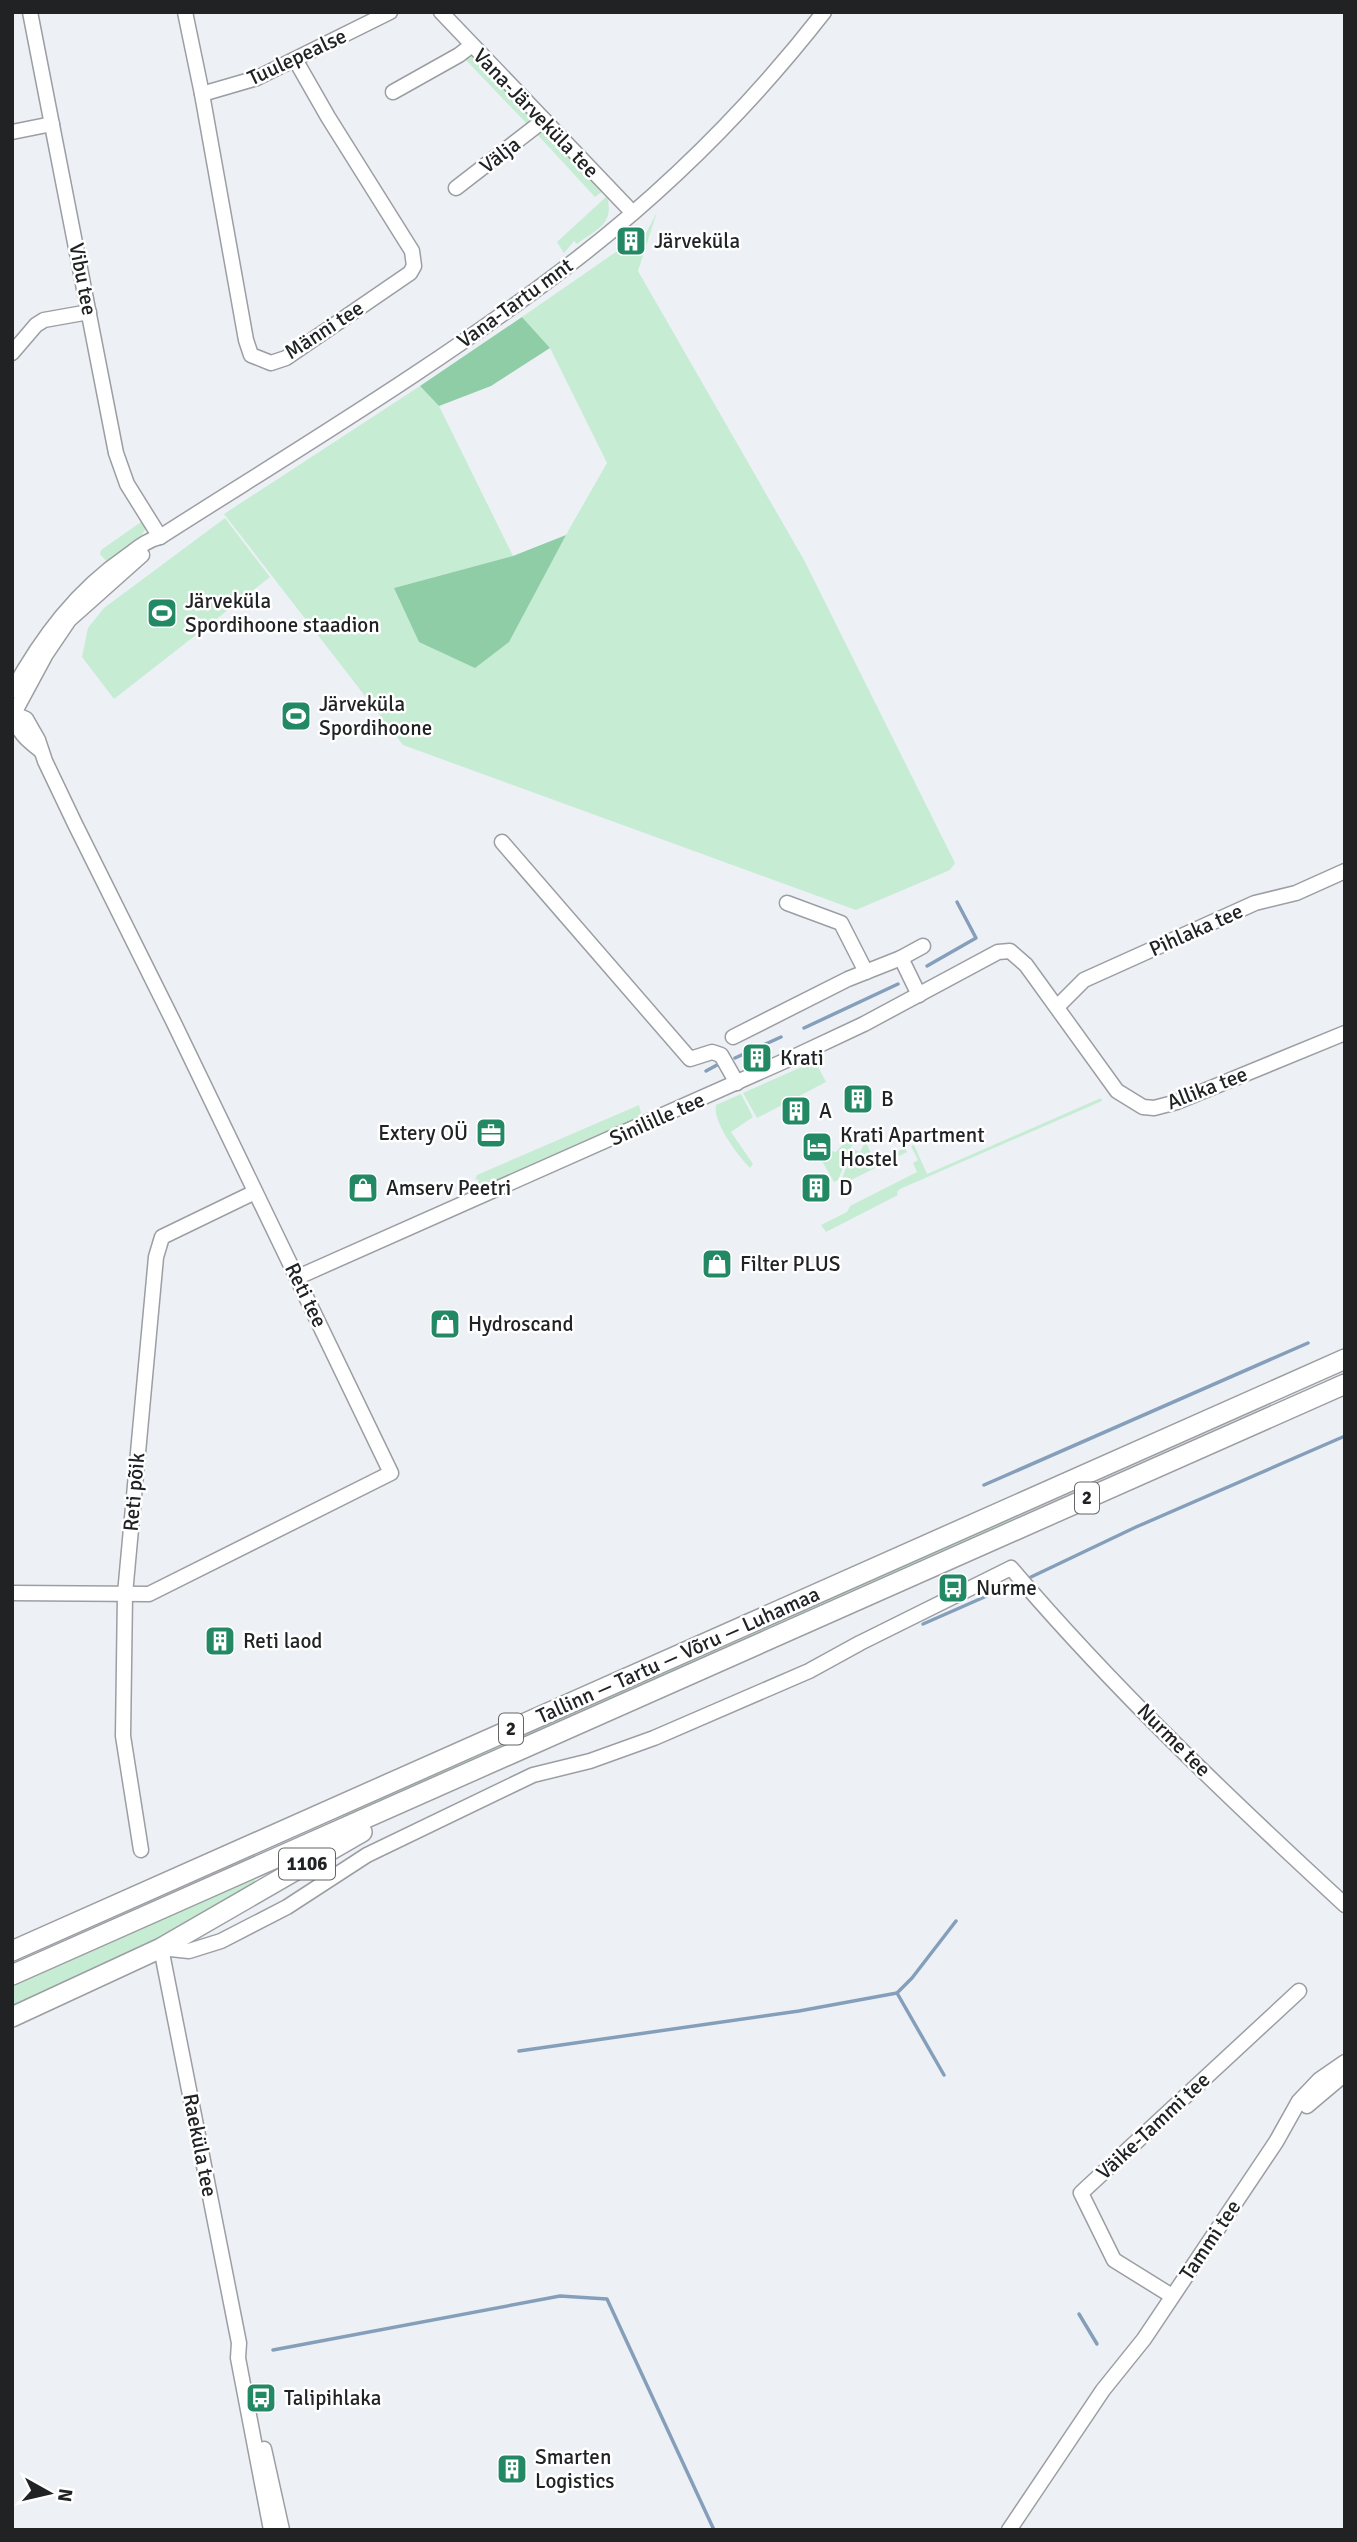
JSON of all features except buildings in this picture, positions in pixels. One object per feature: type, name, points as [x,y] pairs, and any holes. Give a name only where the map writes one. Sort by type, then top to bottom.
[{"type":"highway","name":"Tallinn — Tartu — Võru — Luhamaa","points":[[12,1951],[1345,1359]]},
{"type":"highway","name":"Tallinn — Tartu — Võru — Luhamaa","points":[[12,1975],[1345,1384]]},
{"type":"highway","name":"1106","points":[[12,2017],[161,1948],[365,1830],[429,1800],[453,1780]]},
{"type":"street","name":"Vibu tee","points":[[30,12],[116,453],[123,477],[160,537]]},
{"type":"street","name":"Männi tee","points":[[185,12],[246,340],[251,355],[271,363],[286,358],[354,312],[410,273],[414,266],[412,251],[296,61]]},
{"type":"street","name":"Tuulepealse","points":[[202,94],[257,78],[296,61],[390,12]]},
{"type":"street","name":"Vana-Järveküla tee","points":[[440,12],[632,212]]},
{"type":"street","name":"Vana-Tartu mnt","points":[[12,691],[43,638],[61,615],[109,568],[400,384],[537,288],[632,212],[726,124],[824,12]]},
{"type":"street","points":[[393,92],[472,45]]},
{"type":"street","name":"Välja","points":[[456,188],[544,120]]},
{"type":"street","points":[[12,132],[52,124]]},
{"type":"street","points":[[12,353],[36,325],[44,320],[89,312]]},
{"type":"street","name":"Vana-Tartu mnt","points":[[13,715],[46,654],[69,620],[160,537]]},
{"type":"street","name":"Reti tee","points":[[12,1593],[149,1594],[391,1473],[40,750],[38,740],[26,719],[13,715]]},
{"type":"street","points":[[502,842],[690,1059],[712,1052],[721,1055],[737,1083]]},
{"type":"street","name":"Pihlaka tee","points":[[1057,1007],[1084,980],[1255,903],[1296,893],[1345,871]]},
{"type":"street","points":[[788,903],[841,923],[866,972]]},
{"type":"street","points":[[733,1037],[848,979],[901,958],[923,946]]},
{"type":"street","name":"Sinilille tee","points":[[298,1277],[737,1083],[864,1024],[986,957],[1010,951]]},
{"type":"street","name":"Allika tee","points":[[1010,951],[1026,965],[1117,1091],[1143,1107],[1154,1108],[1177,1102],[1345,1033]]},
{"type":"street","points":[[901,958],[919,995]]},
{"type":"street","name":"Reti põik","points":[[141,1850],[123,1736],[125,1594],[156,1256],[162,1237],[255,1192]]},
{"type":"street","name":"Nurme tee","points":[[161,1948],[189,1951],[221,1941],[287,1907],[367,1855],[533,1775],[590,1761],[678,1728],[809,1671],[1011,1568],[1080,1645],[1249,1816],[1345,1905]]},
{"type":"street","name":"Raeküla tee","points":[[161,1948],[239,2343],[282,2530]]},
{"type":"street","name":"Väike-Tammi tee","points":[[1172,2296],[1114,2260],[1081,2193],[1300,1991]]},
{"type":"street","name":"Tammi tee","points":[[1021,2530],[1110,2396],[1172,2296],[1276,2142],[1300,2101],[1319,2080],[1345,2062]]},
{"type":"street","name":"Tammi tee","points":[[1276,2142],[1306,2107],[1345,2074]]},
{"type":"street","name":"Tammi tee","points":[[1009,2530],[1103,2390],[1144,2339]]},
{"type":"street","name":"Raeküla tee","points":[[239,2343],[238,2358],[271,2530]]},
{"type":"green space","points":[[474,55],[532,117],[529,126],[463,57]]},
{"type":"green space","points":[[546,131],[603,191],[595,197],[535,132]]},
{"type":"green space","points":[[607,196],[609,206],[606,220],[577,244],[574,241],[564,253],[557,242]]},
{"type":"green space","points":[[657,212],[638,271],[804,560],[955,863],[950,870],[856,910],[403,745],[224,514],[420,386],[439,406],[513,556],[394,588],[535,589],[607,463],[550,348],[522,317],[623,247],[630,253],[643,239]]},
{"type":"green space","points":[[522,317],[550,348],[491,386],[439,406],[420,386]]},
{"type":"green space","name":"Järveküla Spordihoone staadion","points":[[225,518],[270,577],[114,699],[82,657],[88,628],[104,608]]},
{"type":"green space","points":[[144,520],[146,528],[138,541],[108,563],[100,554],[101,550]]},
{"type":"green space","points":[[566,535],[509,642],[475,668],[419,642],[394,588],[513,556]]},
{"type":"green space","points":[[815,1061],[826,1082],[757,1118],[743,1093]]},
{"type":"green space","points":[[741,1094],[753,1117],[731,1132],[753,1164],[750,1168],[727,1138],[716,1112],[716,1105]]},
{"type":"green space","points":[[1101,1098],[1102,1101],[900,1189],[898,1195],[826,1232],[821,1225],[847,1212],[850,1206],[917,1172],[913,1163],[918,1160],[911,1146],[914,1145],[927,1174]]},
{"type":"green space","points":[[639,1105],[641,1113],[635,1120],[486,1186],[476,1183],[478,1179],[475,1181],[477,1175]]},
{"type":"green space","points":[[863,1136],[875,1162],[905,1148],[907,1152],[841,1185],[854,1149],[860,1152],[865,1142],[858,1139]]},
{"type":"green space","points":[[855,1138],[838,1180],[834,1182],[818,1154],[827,1150],[836,1152],[844,1143]]},
{"type":"green space","points":[[1011,1517],[1020,1517],[347,1817],[338,1816]]},
{"type":"green space","points":[[253,1879],[258,1882],[194,1922],[12,2010],[12,1987]]},
{"type":"waterway","points":[[927,966],[976,938],[957,902]]},
{"type":"waterway","points":[[804,1028],[898,984]]},
{"type":"waterway","points":[[735,1058],[781,1037]]},
{"type":"waterway","points":[[706,1071],[717,1065]]},
{"type":"waterway","points":[[984,1485],[1308,1343]]},
{"type":"waterway","points":[[1031,1577],[1136,1527],[1345,1436]]},
{"type":"waterway","points":[[923,1624],[1014,1584]]},
{"type":"waterway","points":[[519,2051],[799,2011],[897,1993],[956,1921]]},
{"type":"waterway","points":[[897,1993],[944,2075]]},
{"type":"waterway","points":[[273,2350],[560,2296],[607,2299],[714,2530]]},
{"type":"waterway","points":[[1079,2314],[1097,2344]]},
{"type":"place","name":"Järveküla","points":[[631,241]]},
{"type":"place","name":"Järveküla Spordihoone staadion","points":[[162,613]]},
{"type":"place","name":"Järveküla Spordihoone","points":[[296,716]]},
{"type":"place","name":"Krati","points":[[757,1058]]},
{"type":"place","name":"B","points":[[858,1099]]},
{"type":"place","name":"A","points":[[796,1111]]},
{"type":"place","name":"Extery OÜ","points":[[491,1133]]},
{"type":"place","name":"Krati Apartment Hostel","points":[[817,1147]]},
{"type":"place","name":"Amserv Peetri","points":[[363,1188]]},
{"type":"place","name":"D","points":[[816,1188]]},
{"type":"place","name":"Filter PLUS","points":[[717,1264]]},
{"type":"place","name":"Hydroscand","points":[[445,1324]]},
{"type":"place","name":"Nurme","points":[[953,1588]]},
{"type":"place","name":"Reti laod","points":[[220,1641]]},
{"type":"place","name":"Talipihlaka","points":[[261,2398]]},
{"type":"place","name":"Smarten Logistics","points":[[512,2469]]}]
